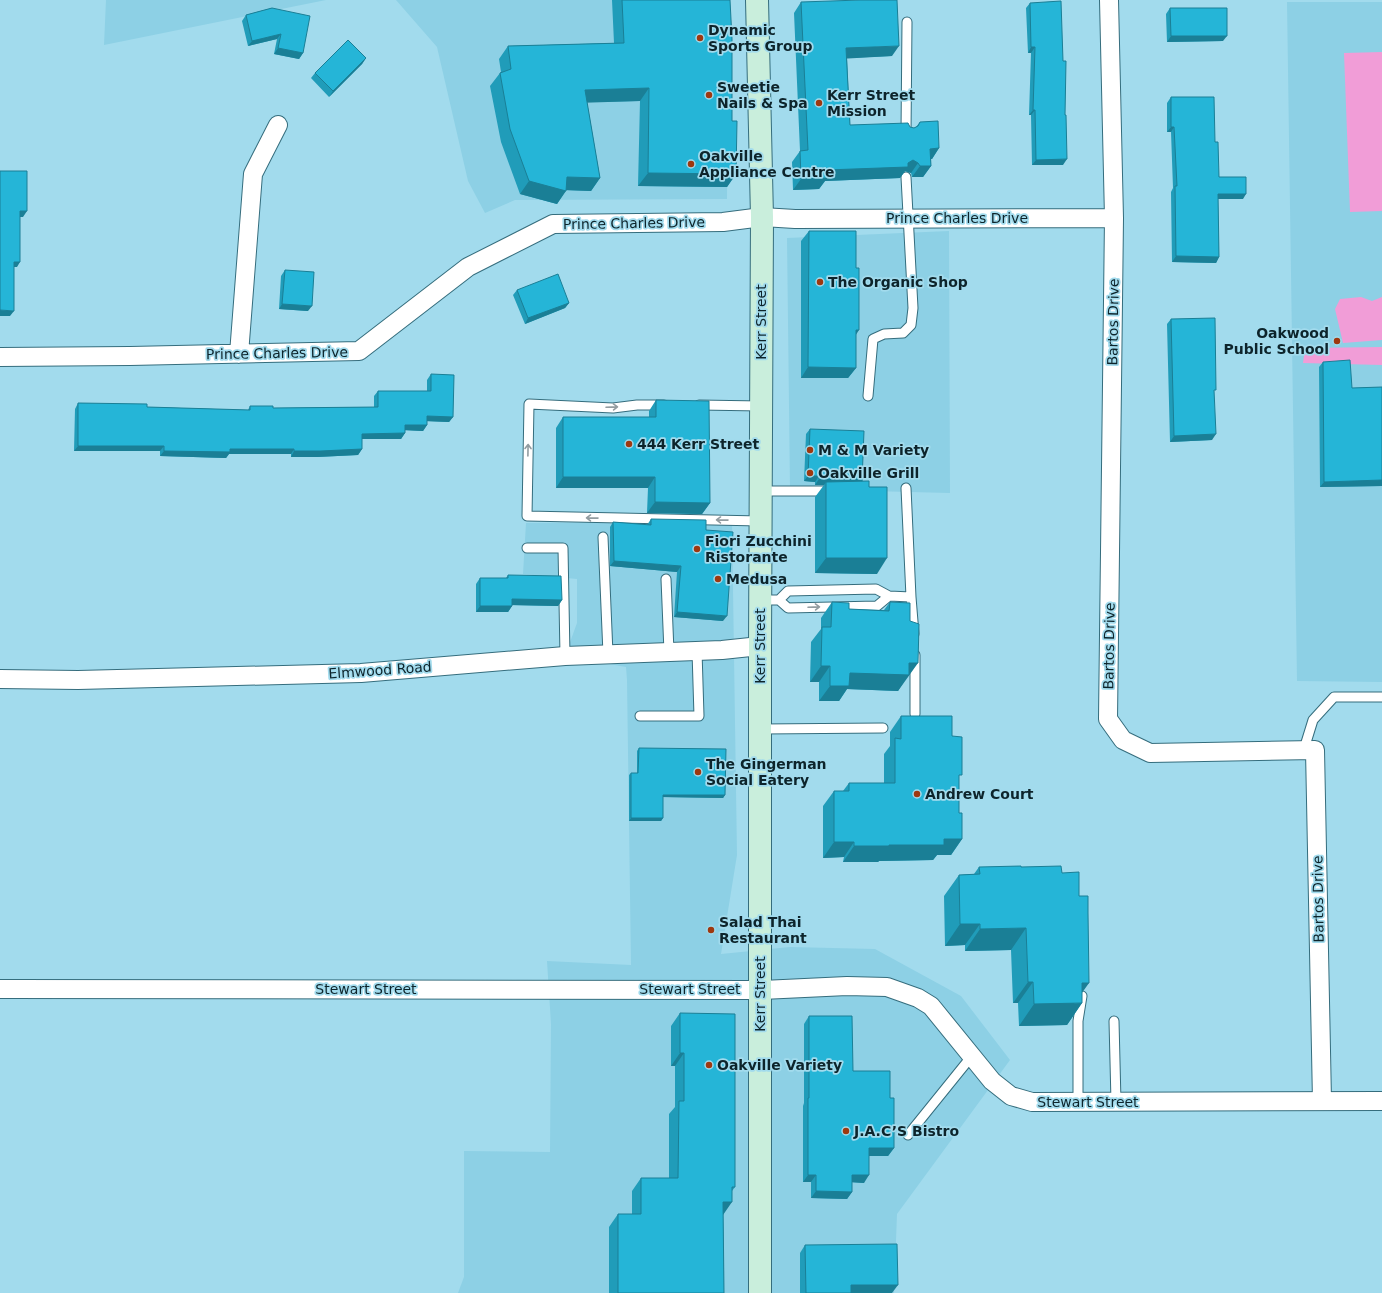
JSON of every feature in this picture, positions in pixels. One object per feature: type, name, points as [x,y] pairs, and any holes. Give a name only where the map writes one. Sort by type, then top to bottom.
[{"type":"main road","name":"Kerr Street","points":[[757,0],[762,218],[760,521],[769,600],[760,646],[760,1293]]},
{"type":"street","name":"Bartos Drive","points":[[1109,0],[1114,218],[1108,719],[1123,740],[1150,753],[1315,750],[1322,1101]]},
{"type":"street","points":[[239,354],[253,174],[278,125]]},
{"type":"street","name":"Prince Charles Drive","points":[[0,357],[358,351],[468,267],[553,224],[723,222],[762,218],[1114,218]]},
{"type":"street","name":"Elmwood Road","points":[[0,679],[78,680],[361,673],[565,656],[697,651],[760,646]]},
{"type":"street","name":"Stewart Street","points":[[0,989],[760,990],[847,986],[887,987],[918,998],[931,1006],[992,1082],[1011,1096],[1032,1102],[1382,1101]]},
{"type":"lane","points":[[906,133],[907,22]]},
{"type":"lane","points":[[868,396],[873,339],[884,334],[903,333],[911,325],[913,308],[906,177]]},
{"type":"lane","points":[[675,405],[637,405],[613,408],[529,404],[527,516],[760,521]]},
{"type":"lane","points":[[691,405],[761,406]]},
{"type":"lane","points":[[906,488],[911,598],[915,643],[914,714]]},
{"type":"lane","points":[[761,491],[840,491]]},
{"type":"lane","points":[[603,537],[608,654]]},
{"type":"lane","points":[[527,548],[563,548],[565,656]]},
{"type":"lane","points":[[666,579],[669,652]]},
{"type":"lane","points":[[769,600],[788,591],[876,589],[889,596],[911,598]]},
{"type":"lane","points":[[769,600],[788,608],[877,606],[889,596]]},
{"type":"lane","points":[[640,716],[700,716],[697,651]]},
{"type":"lane","points":[[1304,750],[1313,720],[1334,697],[1382,698]]},
{"type":"lane","points":[[760,729],[883,728]]},
{"type":"lane","points":[[1078,1102],[1078,1021],[1083,986]]},
{"type":"lane","points":[[1114,1021],[1116,1102]]},
{"type":"lane","points":[[908,1136],[971,1057]]},
{"type":"shaded area","points":[[106,0],[326,0],[104,45]]},
{"type":"shaded area","points":[[396,0],[728,0],[727,199],[515,200],[485,213],[468,181],[437,47]]},
{"type":"shaded area","name":"Oakwood Public School","points":[[1287,2],[1382,2],[1382,682],[1297,681]]},
{"type":"shaded area","points":[[1382,52],[1382,211],[1350,212],[1344,53]]},
{"type":"shaded area","points":[[949,231],[950,493],[790,489],[787,238]]},
{"type":"shaded area","points":[[1361,297],[1372,301],[1382,297],[1382,340],[1343,343],[1335,309],[1340,299]]},
{"type":"shaded area","points":[[1382,347],[1382,365],[1303,363],[1305,348]]},
{"type":"shaded area","points":[[732,522],[737,855],[721,954],[790,947],[875,949],[961,996],[1010,1060],[897,1214],[894,1293],[458,1293],[464,1277],[464,1151],[550,1152],[551,1024],[547,961],[631,965],[626,667],[565,656],[577,623],[577,579],[523,574],[526,523]]},
{"type":"building","points":[[622,0],[730,0],[732,39],[732,121],[737,121],[736,174],[648,173],[649,88],[585,90],[600,178],[567,177],[566,191],[529,181],[510,129],[500,73],[511,69],[508,46],[624,43]]},
{"type":"building","name":"Kerr Street Mission","points":[[897,0],[899,46],[846,48],[850,125],[908,123],[910,127],[914,128],[918,126],[920,122],[938,121],[939,148],[930,149],[931,166],[920,166],[913,160],[908,163],[908,167],[826,170],[827,178],[801,179],[800,151],[808,150],[801,2]]},
{"type":"building","points":[[1061,1],[1063,61],[1066,61],[1065,115],[1067,159],[1036,160],[1035,110],[1033,110],[1035,47],[1031,47],[1030,3]]},
{"type":"building","points":[[272,8],[310,16],[303,53],[278,48],[281,34],[252,41],[246,15]]},
{"type":"building","points":[[1170,8],[1227,8],[1227,36],[1171,36]]},
{"type":"building","points":[[348,40],[366,58],[333,91],[315,73]]},
{"type":"building","points":[[1171,97],[1214,97],[1215,142],[1218,142],[1219,177],[1246,177],[1246,194],[1218,194],[1219,257],[1176,256],[1175,186],[1177,186],[1174,127],[1171,127]]},
{"type":"building","points":[[0,171],[27,171],[27,211],[20,211],[20,262],[14,262],[14,311],[0,310]]},
{"type":"building","points":[[809,231],[856,231],[856,268],[859,268],[859,330],[856,330],[856,368],[808,367]]},
{"type":"building","points":[[285,270],[314,272],[312,306],[282,304]]},
{"type":"building","points":[[558,274],[569,303],[528,318],[517,290]]},
{"type":"building","points":[[1215,318],[1216,390],[1214,390],[1216,434],[1174,436],[1171,319]]},
{"type":"building","points":[[1350,360],[1352,388],[1382,387],[1382,480],[1324,482],[1323,362]]},
{"type":"building","points":[[431,374],[454,375],[453,417],[427,416],[427,425],[405,425],[405,433],[362,434],[362,449],[294,451],[294,449],[230,449],[230,452],[164,451],[164,446],[78,446],[78,403],[147,404],[147,407],[250,410],[250,406],[273,406],[273,408],[378,407],[378,391],[431,391]]},
{"type":"building","name":"444 Kerr Street","points":[[656,400],[709,401],[710,503],[655,502],[655,477],[563,477],[563,417],[656,417]]},
{"type":"building","points":[[810,429],[864,431],[862,481],[859,479],[819,479],[819,476],[808,476]]},
{"type":"building","points":[[869,481],[869,487],[887,487],[887,558],[826,558],[826,482]]},
{"type":"building","points":[[651,519],[706,520],[706,530],[733,532],[727,616],[677,612],[681,566],[614,561],[613,522],[651,525]]},
{"type":"building","points":[[508,575],[561,576],[562,600],[512,599],[512,606],[480,606],[480,578],[508,578]]},
{"type":"building","points":[[832,602],[849,603],[849,609],[889,611],[890,602],[910,603],[910,621],[919,624],[918,663],[909,663],[909,675],[850,673],[849,686],[830,686],[830,666],[821,666],[822,627],[831,627]]},
{"type":"building","name":"Andrew Court","points":[[901,716],[952,716],[952,736],[962,737],[962,775],[959,775],[959,813],[962,813],[962,839],[944,839],[944,845],[854,846],[854,842],[834,842],[834,791],[849,791],[849,783],[895,783],[895,738],[901,739]]},
{"type":"building","points":[[639,748],[726,749],[725,795],[663,795],[663,818],[631,818],[631,773],[638,773]]},
{"type":"building","points":[[1061,866],[1062,873],[1079,872],[1079,896],[1088,896],[1089,983],[1082,983],[1082,1003],[1034,1004],[1033,982],[1028,982],[1026,928],[980,929],[980,924],[960,924],[959,875],[980,874],[979,867]]},
{"type":"building","points":[[680,1013],[735,1014],[735,1187],[732,1187],[732,1202],[723,1202],[724,1293],[618,1293],[618,1214],[641,1214],[641,1178],[678,1178],[679,1101],[684,1101],[684,1053],[680,1053]]},
{"type":"building","points":[[809,1016],[852,1016],[853,1071],[890,1071],[890,1098],[894,1098],[894,1148],[869,1148],[869,1175],[852,1175],[852,1192],[816,1191],[816,1175],[808,1175]]},
{"type":"building","points":[[897,1244],[898,1285],[851,1285],[851,1293],[806,1293],[805,1245]]},
{"type":"place","name":"Dynamic Sports Group","points":[[700,38]]},
{"type":"place","name":"Sweetie Nails & Spa","points":[[709,95]]},
{"type":"place","name":"Kerr Street Mission","points":[[819,103]]},
{"type":"place","name":"Oakville Appliance Centre","points":[[691,164]]},
{"type":"place","name":"The Organic Shop","points":[[820,282]]},
{"type":"place","name":"Oakwood Public School","points":[[1337,341]]},
{"type":"place","name":"444 Kerr Street","points":[[629,444]]},
{"type":"place","name":"M & M Variety","points":[[810,450]]},
{"type":"place","name":"Oakville Grill","points":[[810,473]]},
{"type":"place","name":"Fiori Zucchini Ristorante","points":[[697,549]]},
{"type":"place","name":"Medusa","points":[[718,579]]},
{"type":"place","name":"The Gingerman Social Eatery","points":[[698,772]]},
{"type":"place","name":"Andrew Court","points":[[917,794]]},
{"type":"place","name":"Salad Thai Restaurant","points":[[711,930]]},
{"type":"place","name":"Oakville Variety","points":[[709,1065]]},
{"type":"place","name":"J.A.C’S Bistro","points":[[846,1131]]}]
